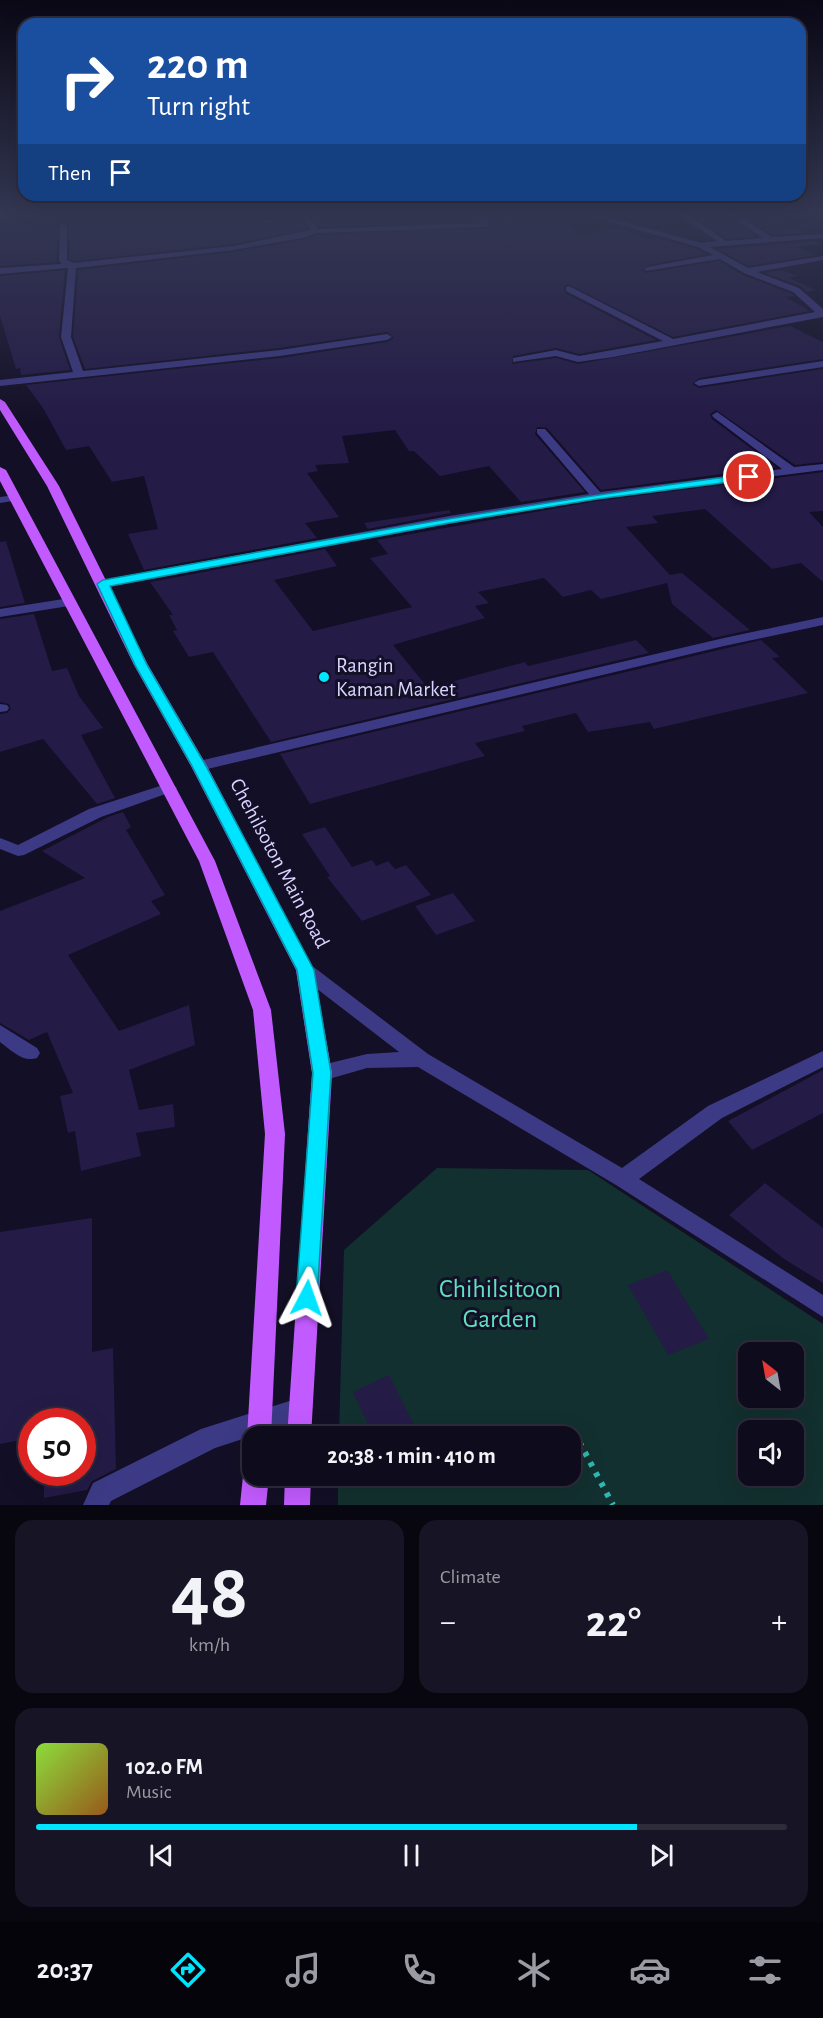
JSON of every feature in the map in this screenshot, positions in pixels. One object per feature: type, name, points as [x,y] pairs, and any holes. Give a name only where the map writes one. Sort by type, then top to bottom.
[{"type":"main road","name":"Chehilsoton Main Road","points":[[0,402],[53,486],[141,665],[199,766],[305,970],[322,1073],[299,1426]]},
{"type":"main road","points":[[0,470],[7,499],[70,602],[106,674],[207,861],[262,1010],[275,1134],[260,1426]]},
{"type":"main road","points":[[253,1505],[255,1486]]},
{"type":"main road","points":[[297,1505],[298,1486]]},
{"type":"street","points":[[70,284],[66,337],[79,374]]},
{"type":"street","points":[[781,284],[796,290],[822,313]]},
{"type":"street","points":[[568,289],[670,342]]},
{"type":"street","points":[[516,360],[568,352],[578,359],[822,313]]},
{"type":"street","points":[[0,383],[280,353],[387,337]]},
{"type":"street","points":[[699,384],[823,364]]},
{"type":"street","points":[[717,415],[792,471]]},
{"type":"street","points":[[541,431],[597,496]]},
{"type":"street","points":[[103,584],[449,520],[597,496],[823,467]]},
{"type":"street","points":[[0,613],[70,602]]},
{"type":"street","points":[[199,766],[724,642],[823,621]]},
{"type":"street","points":[[0,843],[18,851],[95,813],[169,788]]},
{"type":"street","points":[[305,970],[421,1059],[623,1179],[823,1307]]},
{"type":"street","points":[[0,1032],[30,1053]]},
{"type":"street","points":[[623,1179],[715,1112],[823,1058]]},
{"type":"street","points":[[322,1073],[367,1060],[421,1059]]},
{"type":"street","points":[[268,1426],[299,1410]]},
{"type":"street","points":[[96,1505],[102,1492],[210,1437],[242,1433]]},
{"type":"path","points":[[581,1445],[613,1505]]},
{"type":"green space","name":"Chihilsitoon Garden","points":[[437,1168],[588,1170],[823,1324],[823,1505],[338,1505],[338,1486],[581,1486],[581,1426],[339,1426],[344,1250]]},
{"type":"building","points":[[0,284],[64,284],[59,337],[70,370],[21,375],[20,368],[16,369],[0,316]]},
{"type":"building","points":[[77,284],[568,284],[564,286],[565,293],[656,340],[579,354],[556,348],[513,356],[512,364],[556,358],[578,364],[790,326],[823,342],[823,359],[699,378],[692,384],[699,388],[823,369],[823,462],[795,465],[716,410],[710,414],[712,419],[776,467],[601,490],[547,428],[537,427],[535,434],[585,492],[521,502],[489,466],[440,476],[414,451],[409,451],[395,430],[342,436],[349,463],[315,465],[318,471],[307,473],[339,517],[305,523],[317,538],[144,570],[128,534],[158,529],[144,476],[112,482],[89,446],[66,450],[43,408],[26,385],[280,358],[387,342],[394,338],[387,332],[280,348],[85,369],[73,337]]},
{"type":"building","points":[[568,284],[767,284],[792,294],[794,296],[785,297],[810,311],[673,337]]},
{"type":"building","points":[[795,284],[803,284],[816,290],[807,292]]},
{"type":"building","points":[[823,472],[823,511],[809,512],[823,527],[823,582],[801,563],[772,569],[705,509],[652,516],[658,523],[626,527],[670,575],[682,573],[750,630],[713,638],[672,604],[667,583],[601,599],[591,590],[563,597],[544,578],[478,592],[489,603],[475,606],[485,618],[393,645],[428,688],[525,662],[528,666],[636,640],[649,653],[271,742],[213,652],[189,657],[173,631],[177,630],[169,615],[173,615],[150,582],[325,549],[337,566],[274,580],[313,631],[412,607],[370,558],[388,554],[377,540],[597,501]]},
{"type":"building","points":[[449,510],[451,513],[368,529],[364,523]]},
{"type":"building","points":[[6,541],[25,603],[0,607],[0,542]]},
{"type":"building","points":[[34,614],[52,671],[67,668],[79,696],[103,728],[81,735],[115,798],[97,804],[43,739],[0,752],[0,714],[7,713],[11,709],[9,704],[0,702],[0,619]]},
{"type":"building","points":[[761,640],[780,657],[772,658],[808,693],[654,729],[650,722],[588,732],[576,713],[522,726],[525,731],[475,743],[485,756],[310,804],[280,754]]},
{"type":"building","points":[[123,812],[131,827],[126,830],[165,895],[151,901],[161,914],[68,955],[119,1031],[189,1005],[195,1045],[129,1070],[139,1110],[173,1104],[175,1127],[136,1133],[141,1156],[81,1171],[75,1131],[68,1133],[60,1096],[73,1093],[47,1032],[29,1040],[0,1023],[0,911],[85,878],[42,851],[108,817]]},
{"type":"building","points":[[325,827],[352,867],[372,860],[376,866],[388,861],[395,869],[406,865],[431,895],[362,921],[327,877],[330,876],[302,834]]},
{"type":"building","points":[[453,893],[475,921],[436,935],[415,906]]},
{"type":"building","points":[[823,1070],[823,1113],[752,1150],[728,1121]]},
{"type":"building","points":[[765,1183],[823,1228],[823,1283],[784,1259],[729,1215]]},
{"type":"building","points":[[92,1218],[92,1352],[113,1348],[116,1469],[96,1479],[96,1408],[18,1408],[18,1441],[0,1444],[0,1232]]},
{"type":"building","points":[[667,1270],[709,1339],[668,1355],[628,1285]]},
{"type":"building","points":[[389,1375],[414,1426],[369,1426],[353,1392]]},
{"type":"building","points":[[44,1486],[89,1486],[87,1490],[44,1498]]},
{"type":"place","name":"Rangin Kaman Market","points":[[324,677]]},
{"type":"route","points":[[307,1298],[322,1073],[305,970],[199,766],[141,665],[103,584],[319,546],[449,520],[597,496],[749,477]]}]
